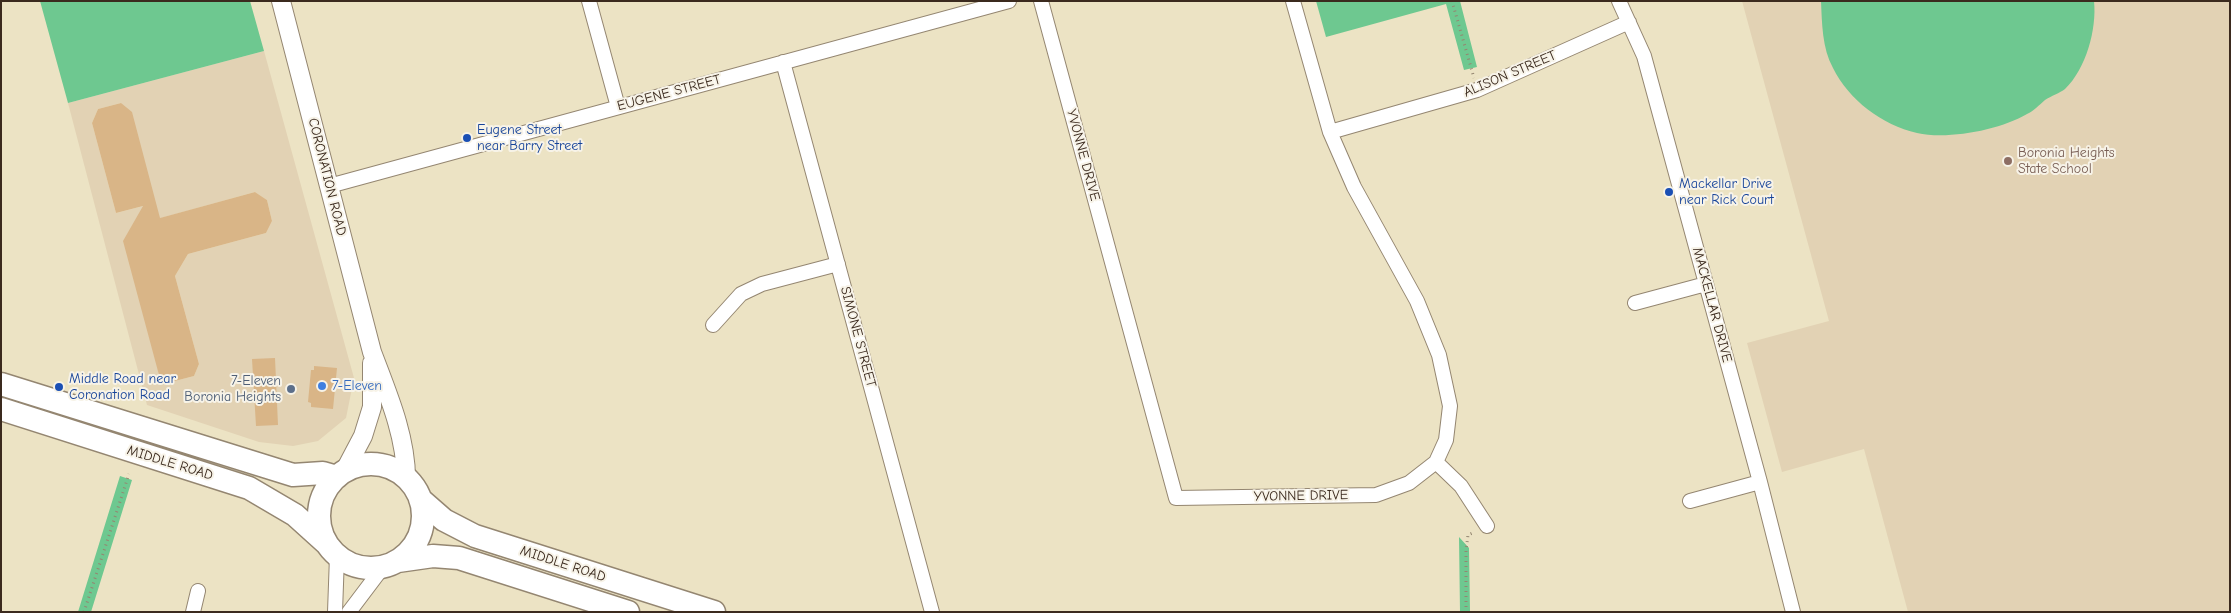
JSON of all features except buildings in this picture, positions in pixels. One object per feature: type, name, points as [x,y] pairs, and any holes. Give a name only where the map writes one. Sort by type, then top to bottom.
[{"type":"main road","name":"MIDDLE ROAD","points":[[1,384],[293,475],[340,474]]},
{"type":"main road","name":"MIDDLE ROAD","points":[[1,410],[249,488],[295,515],[331,549]]},
{"type":"main road","points":[[360,465],[377,465],[397,471],[406,478],[414,487],[420,500],[423,519],[419,536],[410,550],[390,564],[361,568],[347,563],[331,549],[319,523],[319,513],[324,493],[340,474],[360,465]]},
{"type":"main road","name":"MIDDLE ROAD","points":[[420,500],[444,520],[475,536],[714,612]]},
{"type":"main road","name":"MIDDLE ROAD","points":[[390,564],[433,556],[459,558],[628,612]]},
{"type":"street","name":"CORONATION ROAD","points":[[281,1],[372,352],[391,402],[406,461],[406,478]]},
{"type":"street","points":[[589,1],[618,107]]},
{"type":"street","name":"EUGENE STREET","points":[[329,186],[1009,1]]},
{"type":"street","name":"YVONNE DRIVE","points":[[1041,1],[1176,498],[1376,495],[1409,483],[1436,462],[1446,440],[1450,406],[1439,355],[1417,301],[1354,187],[1330,132],[1293,1]]},
{"type":"street","name":"MACKELLAR DRIVE","points":[[1619,1],[1644,56],[1760,482],[1793,612]]},
{"type":"street","name":"ALISON STREET","points":[[1330,132],[1477,90],[1629,22]]},
{"type":"street","name":"SIMONE STREET","points":[[783,62],[932,612]]},
{"type":"street","points":[[713,325],[741,294],[762,284],[838,264]]},
{"type":"street","points":[[1635,303],[1706,284]]},
{"type":"street","name":"CORONATION ROAD","points":[[340,474],[362,436],[372,407],[372,352]]},
{"type":"street","points":[[1436,462],[1461,486],[1487,526]]},
{"type":"street","points":[[1690,501],[1760,482]]},
{"type":"street","points":[[331,549],[335,612]]},
{"type":"street","points":[[349,612],[390,564]]},
{"type":"street","points":[[193,612],[198,591]]},
{"type":"path","points":[[1452,1],[1477,90]]},
{"type":"path","points":[[84,612],[129,474]]},
{"type":"path","points":[[1466,612],[1466,550],[1468,535],[1487,526]]},
{"type":"shaded area","name":"Boronia Heights State School","points":[[1742,1],[2230,1],[2230,612],[1908,612],[1864,449],[1782,472],[1747,343],[1829,321]]},
{"type":"shaded area","points":[[264,51],[354,378],[346,418],[318,441],[293,446],[259,442],[147,405],[68,103]],"holes":[[[121,103],[155,203],[116,213],[92,123],[98,109]],[[255,192],[267,200],[272,221],[266,233],[188,254],[175,276],[199,364],[194,376],[171,382],[159,375],[132,226]]]},
{"type":"green space","points":[[40,1],[250,1],[264,51],[68,103]]},
{"type":"green space","points":[[1316,1],[1460,1],[1477,67],[1464,70],[1446,4],[1326,37]]},
{"type":"green space","points":[[1821,1],[2094,1],[2094,24],[2084,60],[2072,81],[2065,89],[2045,100],[2030,113],[1989,129],[1958,134],[1930,135],[1917,133],[1891,124],[1868,110],[1848,91],[1829,60],[1823,35]]},
{"type":"green space","points":[[120,476],[132,480],[91,612],[78,612]]},
{"type":"green space","points":[[1459,537],[1469,548],[1470,612],[1460,612]]},
{"type":"place","name":"Eugene Street near Barry Street","points":[[467,138]]},
{"type":"place","name":"Boronia Heights State School","points":[[2008,161]]},
{"type":"place","name":"Mackellar Drive near Rick Court","points":[[1669,192]]},
{"type":"place","name":"7-Eleven","points":[[322,386]]},
{"type":"place","name":"Middle Road near Coronation Road","points":[[59,387]]},
{"type":"place","name":"7-Eleven Boronia Heights","points":[[291,389]]}]
